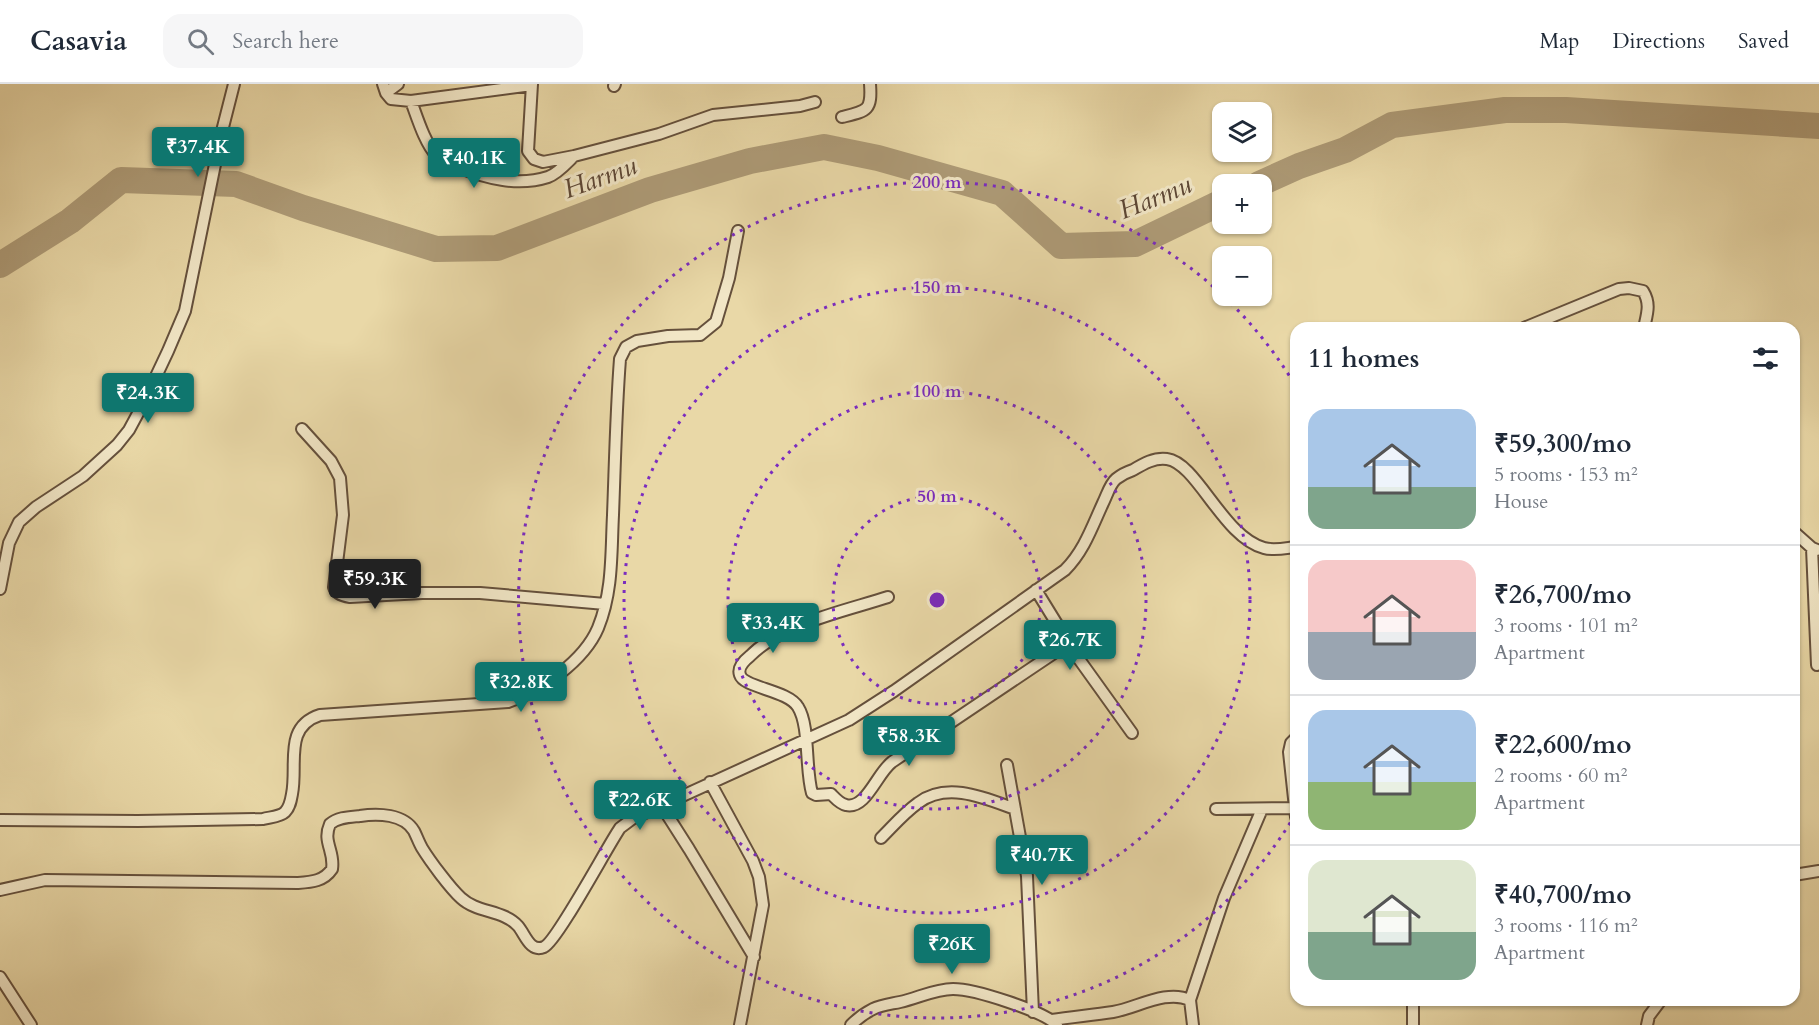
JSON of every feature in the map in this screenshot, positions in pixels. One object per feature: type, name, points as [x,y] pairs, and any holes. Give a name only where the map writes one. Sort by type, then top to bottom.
[{"type":"street","points":[[0,589],[9,543],[19,522],[36,507],[83,476],[117,445],[129,430],[163,362],[185,310],[221,135],[234,84]]},
{"type":"street","points":[[398,84],[385,89],[391,99],[411,101],[532,85],[528,150],[530,156],[543,162],[659,134],[713,115],[800,106],[815,102]]},
{"type":"street","points":[[842,117],[863,112],[866,109],[871,99],[870,84]]},
{"type":"street","points":[[411,101],[436,155],[442,160],[478,175],[501,181],[522,182],[547,178],[574,156]]},
{"type":"street","points":[[0,820],[149,821],[263,819],[277,816],[286,811],[290,802],[293,788],[295,741],[299,728],[308,720],[320,715],[492,705],[527,696],[553,680],[584,651],[597,629],[610,588],[620,359],[626,348],[637,341],[668,336],[700,335],[716,322],[729,278],[738,231]]},
{"type":"street","points":[[1539,322],[1619,289],[1629,288],[1643,291],[1647,298],[1649,307],[1645,322]]},
{"type":"street","points":[[302,429],[331,461],[340,478],[343,515],[334,586],[340,595],[350,597],[480,593],[605,604]]},
{"type":"street","points":[[0,890],[45,880],[313,882],[326,877],[332,869],[332,854],[326,836],[330,824],[339,819],[369,814],[387,815],[409,824],[422,848],[461,898],[518,925],[532,946],[540,948],[549,943],[563,923],[620,828],[632,819],[661,805],[849,720],[894,691],[1065,570],[1077,558],[1117,478],[1154,460],[1166,459],[1178,462],[1217,510],[1250,542],[1264,548],[1290,548]]},
{"type":"street","points":[[1800,537],[1816,549],[1817,665]]},
{"type":"street","points":[[1036,590],[1069,644],[1132,733]]},
{"type":"street","points":[[888,597],[792,628],[765,642],[742,663],[739,674],[744,681],[773,691],[797,704],[806,739],[812,793],[831,794],[843,805],[862,801],[868,795],[880,773],[892,762],[1069,644]]},
{"type":"street","points":[[1007,765],[1027,876],[1033,1012]]},
{"type":"street","points":[[710,782],[753,861],[759,877],[763,905],[740,1025]]},
{"type":"street","points":[[881,838],[906,812],[920,801],[938,793],[954,792],[990,800],[1015,809]]},
{"type":"street","points":[[661,805],[754,957]]},
{"type":"street","points":[[1216,809],[1290,812]]},
{"type":"street","points":[[1193,1025],[1190,1000],[1224,898],[1262,809]]},
{"type":"street","points":[[1800,874],[1819,871]]},
{"type":"street","points":[[0,977],[31,1025]]},
{"type":"street","points":[[851,1025],[875,1008],[939,990],[956,989],[981,994],[1033,1012],[1054,1022],[1113,1012],[1167,997],[1183,997],[1190,1000]]},
{"type":"street","points":[[1413,1006],[1413,1025]]},
{"type":"street","points":[[1647,1025],[1649,1016],[1656,1006]]},
{"type":"waterway","name":"Harmu","points":[[1272,178],[1345,150],[1392,125],[1505,110],[1566,110],[1819,126]]},
{"type":"waterway","name":"Harmu","points":[[0,265],[70,221],[121,180],[236,184],[303,208],[436,249],[497,248],[650,190],[750,161],[824,147],[878,158],[1002,193],[1061,246],[1135,244],[1212,207]]}]
